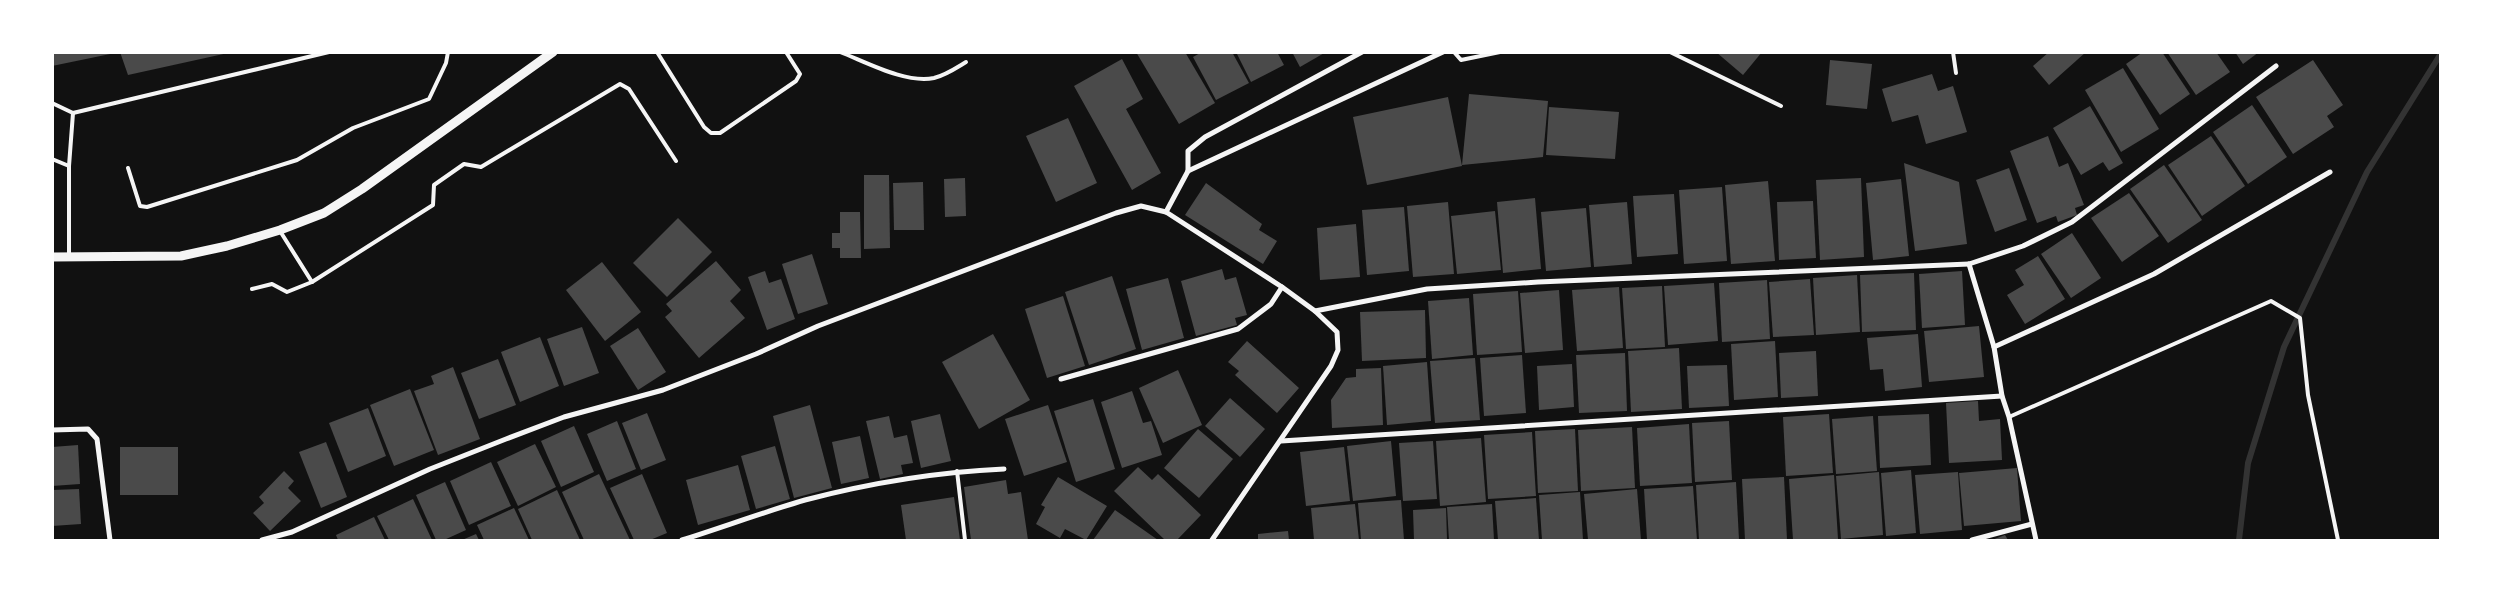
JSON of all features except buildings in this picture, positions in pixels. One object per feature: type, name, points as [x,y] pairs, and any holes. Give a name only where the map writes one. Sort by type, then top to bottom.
[{"type":"street","points":[[52,257],[181,256],[227,246],[280,230],[324,213],[362,189],[553,52]]},
{"type":"street","points":[[1166,212],[1188,171],[1188,151],[1205,137],[1362,52]]},
{"type":"street","points":[[1188,171],[1443,52]]},
{"type":"street","points":[[1315,311],[1427,289],[1538,282],[1969,264],[2023,246],[2072,222],[2276,66]]},
{"type":"street","points":[[1994,347],[2154,274],[2330,172]]},
{"type":"street","points":[[262,540],[292,532],[430,469],[506,439],[564,417],[663,390],[756,354],[818,326],[1141,206],[1166,212],[1282,287],[1315,311],[1337,332],[1338,350],[1331,366],[1212,540]]},
{"type":"street","points":[[1969,264],[1994,347],[2002,396],[2009,417],[2036,540]]},
{"type":"street","points":[[1061,379],[1238,329],[1271,304],[1282,287]]},
{"type":"street","points":[[1281,441],[2002,396]]},
{"type":"street","points":[[52,430],[88,429],[97,439],[110,540]]},
{"type":"street","points":[[682,540],[806,500],[910,478],[957,471],[1004,469]]},
{"type":"street","points":[[1972,540],[2032,524]]},
{"type":"lane","points":[[52,103],[73,113],[329,52]]},
{"type":"lane","points":[[128,168],[136,200],[140,206],[147,207],[297,160],[353,128],[429,99],[446,63],[448,52]]},
{"type":"lane","points":[[657,52],[704,126],[711,133],[720,133],[796,80],[800,74],[786,52]]},
{"type":"lane","points":[[840,52],[898,74],[922,78],[933,78],[946,74],[966,62]]},
{"type":"lane","points":[[1454,52],[1461,60],[1500,52]]},
{"type":"lane","points":[[1670,52],[1781,106]]},
{"type":"lane","points":[[1953,52],[1956,73]]},
{"type":"lane","points":[[252,289],[272,284],[287,292],[312,282],[433,205],[434,185],[464,164],[481,167],[620,84],[629,89],[676,161]]},
{"type":"lane","points":[[69,257],[69,166],[73,113]]},
{"type":"lane","points":[[52,159],[69,166]]},
{"type":"lane","points":[[280,230],[312,282]]},
{"type":"lane","points":[[2009,417],[2271,301],[2300,318],[2308,395],[2338,540]]},
{"type":"lane","points":[[957,471],[965,540]]},
{"type":"waterway","points":[[2239,540],[2248,463],[2284,347],[2367,172],[2440,55]]}]
